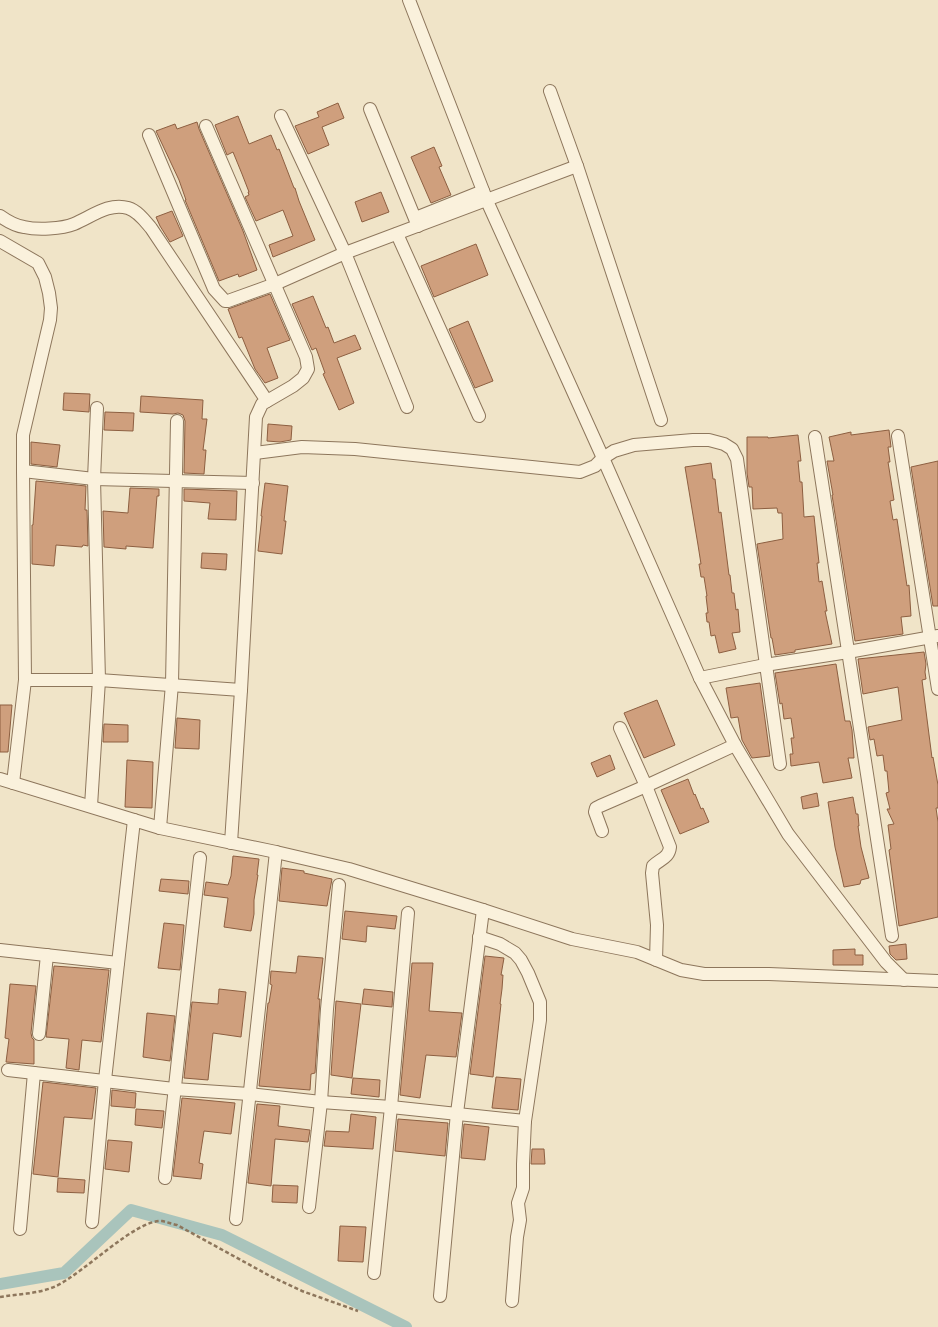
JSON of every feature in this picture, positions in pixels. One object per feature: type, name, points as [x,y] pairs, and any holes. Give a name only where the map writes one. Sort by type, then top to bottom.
[{"type":"street","points":[[410,0],[485,196],[700,678],[735,745],[788,834],[886,962],[904,980]]},
{"type":"street","points":[[550,91],[662,420]]},
{"type":"street","points":[[370,109],[416,222]]},
{"type":"street","points":[[281,116],[344,250],[407,408]]},
{"type":"street","points":[[206,126],[306,357],[308,369],[303,378],[293,386],[262,404],[256,417],[231,843]]},
{"type":"street","points":[[149,135],[212,284],[225,301],[344,250],[416,222],[485,196],[577,166]]},
{"type":"street","points":[[0,216],[6,221],[25,228],[58,228],[74,224],[118,206],[129,208],[138,214],[151,228],[267,401]]},
{"type":"street","points":[[344,250],[397,234],[416,222]]},
{"type":"street","points":[[397,234],[479,416]]},
{"type":"street","points":[[0,241],[38,264],[45,277],[51,308],[50,320],[23,435],[25,680],[6,781],[160,828],[349,869],[572,939],[637,952],[681,970],[704,974],[769,974],[938,981]]},
{"type":"street","points":[[90,806],[99,680],[94,478],[97,408]]},
{"type":"street","points":[[160,828],[172,684],[177,421]]},
{"type":"street","points":[[898,436],[934,636],[938,689]]},
{"type":"street","points":[[815,437],[892,936]]},
{"type":"street","points":[[255,453],[302,447],[324,447],[580,472],[595,466],[614,451],[634,445],[692,440],[709,440],[724,444],[732,449],[737,459],[780,764]]},
{"type":"street","points":[[22,471],[94,478],[253,483]]},
{"type":"street","points":[[700,678],[934,636]]},
{"type":"street","points":[[25,680],[99,680],[241,690]]},
{"type":"street","points":[[620,728],[646,786],[670,847],[670,852],[665,858],[653,866],[652,873],[657,925],[656,960]]},
{"type":"street","points":[[602,831],[595,812],[596,808],[735,745]]},
{"type":"street","points":[[92,1222],[105,1080],[134,820]]},
{"type":"street","points":[[236,1219],[276,852]]},
{"type":"street","points":[[165,1178],[200,858]]},
{"type":"street","points":[[309,1207],[321,1102],[326,1009],[339,885]]},
{"type":"street","points":[[440,1296],[457,1113],[483,910]]},
{"type":"street","points":[[374,1274],[408,912]]},
{"type":"street","points":[[479,937],[500,944],[515,953],[528,973],[540,1002],[540,1020],[525,1121],[523,1188],[518,1203],[520,1220],[512,1301]]},
{"type":"street","points":[[0,950],[118,963]]},
{"type":"street","points":[[39,1034],[47,956]]},
{"type":"street","points":[[8,1070],[174,1089],[249,1094],[525,1121]]},
{"type":"street","points":[[20,1229],[34,1073]]},
{"type":"path","points":[[0,1297],[55,1287],[133,1231],[147,1223],[162,1221],[177,1225],[270,1276],[302,1291],[358,1311]]},
{"type":"building","points":[[338,103],[344,118],[322,127],[329,145],[308,154],[295,126],[319,117],[317,112]]},
{"type":"building","points":[[238,116],[249,144],[271,135],[277,150],[279,149],[315,240],[273,257],[269,245],[293,236],[283,210],[256,221],[245,197],[249,195],[249,192],[233,152],[227,155],[215,125]]},
{"type":"building","points":[[197,122],[243,231],[257,270],[239,277],[238,274],[219,281],[185,200],[179,180],[156,131],[175,124],[177,129]]},
{"type":"building","points":[[434,147],[442,166],[439,167],[451,195],[431,203],[411,157]]},
{"type":"building","points":[[381,192],[389,212],[362,222],[355,202]]},
{"type":"building","points":[[172,211],[183,236],[170,242],[156,217]]},
{"type":"building","points":[[476,244],[488,275],[434,297],[421,266]]},
{"type":"building","points":[[270,294],[290,340],[267,348],[278,378],[265,383],[255,369],[242,337],[239,338],[228,309]]},
{"type":"building","points":[[313,296],[334,343],[355,335],[361,349],[337,358],[354,403],[339,410],[323,374],[325,373],[316,348],[312,350],[292,304]]},
{"type":"building","points":[[468,321],[493,381],[475,388],[449,329]]},
{"type":"building","points":[[64,393],[90,394],[89,412],[63,410]]},
{"type":"building","points":[[141,396],[203,400],[202,419],[207,419],[203,450],[206,450],[204,474],[184,473],[185,421],[183,415],[178,413],[140,412]]},
{"type":"building","points":[[105,412],[134,413],[133,431],[104,430]]},
{"type":"building","points":[[268,424],[292,426],[291,440],[280,442],[267,441]]},
{"type":"building","points":[[889,430],[891,447],[888,447],[890,462],[888,462],[894,500],[890,501],[893,520],[897,519],[907,586],[909,585],[911,616],[901,617],[903,634],[855,641],[827,461],[834,461],[829,437],[851,432],[851,435]]},
{"type":"building","points":[[798,435],[801,461],[798,461],[800,482],[802,482],[804,517],[814,516],[819,582],[822,581],[827,611],[825,611],[832,644],[775,655],[757,544],[783,539],[782,513],[778,513],[777,508],[753,509],[752,487],[749,487],[747,473],[747,437],[768,438]]},
{"type":"building","points":[[31,442],[60,445],[57,467],[31,464]]},
{"type":"building","points":[[938,461],[938,606],[933,606],[911,467]]},
{"type":"building","points":[[711,463],[719,513],[721,512],[732,593],[734,593],[736,610],[738,609],[740,632],[732,633],[736,649],[719,653],[715,635],[711,636],[709,622],[707,622],[707,596],[704,577],[701,577],[699,564],[701,564],[685,467]]},
{"type":"building","points":[[36,481],[86,486],[85,510],[87,510],[88,546],[56,545],[54,566],[32,564],[32,525]]},
{"type":"building","points":[[265,483],[288,486],[282,554],[258,551]]},
{"type":"building","points":[[130,488],[159,489],[153,548],[126,546],[126,549],[104,547],[103,511],[128,513]]},
{"type":"building","points":[[184,489],[237,491],[236,520],[208,519],[210,503],[184,501]]},
{"type":"building","points":[[202,553],[227,554],[226,570],[201,568]]},
{"type":"building","points":[[924,652],[926,679],[922,680],[932,758],[938,785],[938,808],[936,808],[938,822],[938,917],[899,926],[889,850],[891,849],[888,825],[894,824],[887,809],[890,809],[886,793],[889,792],[887,771],[885,771],[883,755],[877,756],[874,739],[870,740],[868,727],[902,720],[898,687],[863,694],[858,659]]},
{"type":"building","points":[[836,664],[845,721],[850,721],[852,730],[854,758],[848,758],[852,778],[823,783],[819,762],[791,766],[790,754],[793,754],[791,738],[794,738],[791,718],[784,719],[775,673]]},
{"type":"building","points":[[760,683],[770,756],[752,758],[742,740],[738,717],[731,718],[726,688]]},
{"type":"building","points":[[657,700],[675,745],[644,758],[624,713]]},
{"type":"building","points":[[0,705],[12,705],[8,752],[0,752]]},
{"type":"building","points":[[177,718],[200,720],[199,749],[175,748]]},
{"type":"building","points":[[104,724],[128,725],[128,742],[103,742]]},
{"type":"building","points":[[610,755],[615,769],[597,777],[591,763]]},
{"type":"building","points":[[127,760],[153,762],[152,808],[125,807]]},
{"type":"building","points":[[688,779],[694,795],[701,809],[703,808],[709,822],[680,834],[661,790]]},
{"type":"building","points":[[817,793],[819,806],[803,809],[801,797]]},
{"type":"building","points":[[853,797],[856,814],[858,814],[861,847],[869,878],[861,880],[860,884],[844,887],[828,802]]},
{"type":"building","points":[[233,856],[259,859],[251,931],[224,927],[228,898],[204,895],[206,882],[228,885]]},
{"type":"building","points":[[282,868],[304,871],[304,873],[332,879],[327,906],[279,901]]},
{"type":"building","points":[[161,879],[189,881],[188,894],[159,891]]},
{"type":"building","points":[[345,911],[397,916],[395,929],[367,926],[366,942],[342,939]]},
{"type":"building","points":[[164,923],[184,925],[180,970],[158,968]]},
{"type":"building","points":[[906,944],[907,959],[896,960],[890,954],[889,946]]},
{"type":"building","points":[[855,949],[855,955],[863,955],[863,965],[833,965],[833,950]]},
{"type":"building","points":[[298,956],[323,958],[318,999],[320,999],[315,1073],[311,1074],[310,1090],[259,1086],[268,1003],[272,985],[270,984],[271,971],[296,973]]},
{"type":"building","points":[[485,956],[504,958],[493,1077],[470,1074]]},
{"type":"building","points":[[412,963],[433,963],[429,1011],[462,1013],[456,1057],[426,1055],[420,1098],[400,1095]]},
{"type":"building","points":[[54,966],[109,970],[101,1042],[82,1040],[79,1070],[66,1068],[69,1039],[46,1037]]},
{"type":"building","points":[[10,984],[36,986],[31,1033],[34,1040],[34,1064],[6,1062],[9,1039],[5,1038]]},
{"type":"building","points":[[219,989],[246,992],[241,1037],[213,1033],[208,1080],[184,1078],[192,1002],[218,1004]]},
{"type":"building","points":[[364,989],[393,992],[392,1007],[362,1004]]},
{"type":"building","points":[[336,1001],[361,1004],[352,1078],[331,1075]]},
{"type":"building","points":[[147,1013],[175,1016],[170,1061],[143,1057]]},
{"type":"building","points":[[496,1077],[521,1079],[518,1110],[492,1108]]},
{"type":"building","points":[[353,1078],[380,1080],[379,1097],[351,1094]]},
{"type":"building","points":[[43,1082],[96,1088],[92,1119],[64,1117],[58,1177],[33,1174]]},
{"type":"building","points":[[112,1090],[136,1093],[135,1108],[111,1106]]},
{"type":"building","points":[[182,1098],[235,1103],[231,1134],[204,1131],[199,1163],[203,1164],[201,1179],[173,1176]]},
{"type":"building","points":[[257,1104],[280,1106],[278,1126],[310,1130],[308,1142],[275,1139],[271,1186],[248,1183]]},
{"type":"building","points":[[136,1109],[164,1111],[162,1128],[135,1125]]},
{"type":"building","points":[[351,1114],[376,1117],[373,1149],[324,1146],[326,1131],[349,1132]]},
{"type":"building","points":[[398,1119],[448,1123],[445,1156],[395,1151]]},
{"type":"building","points":[[464,1124],[489,1127],[485,1160],[461,1158]]},
{"type":"building","points":[[108,1140],[132,1142],[129,1172],[105,1169]]},
{"type":"building","points":[[532,1149],[544,1149],[545,1164],[531,1164]]},
{"type":"building","points":[[58,1178],[85,1180],[84,1193],[57,1192]]},
{"type":"building","points":[[273,1185],[298,1186],[297,1203],[272,1202]]},
{"type":"building","points":[[340,1226],[366,1227],[363,1262],[338,1261]]},
{"type":"waterway","points":[[0,1284],[64,1273],[131,1210],[222,1235],[406,1327]]}]
